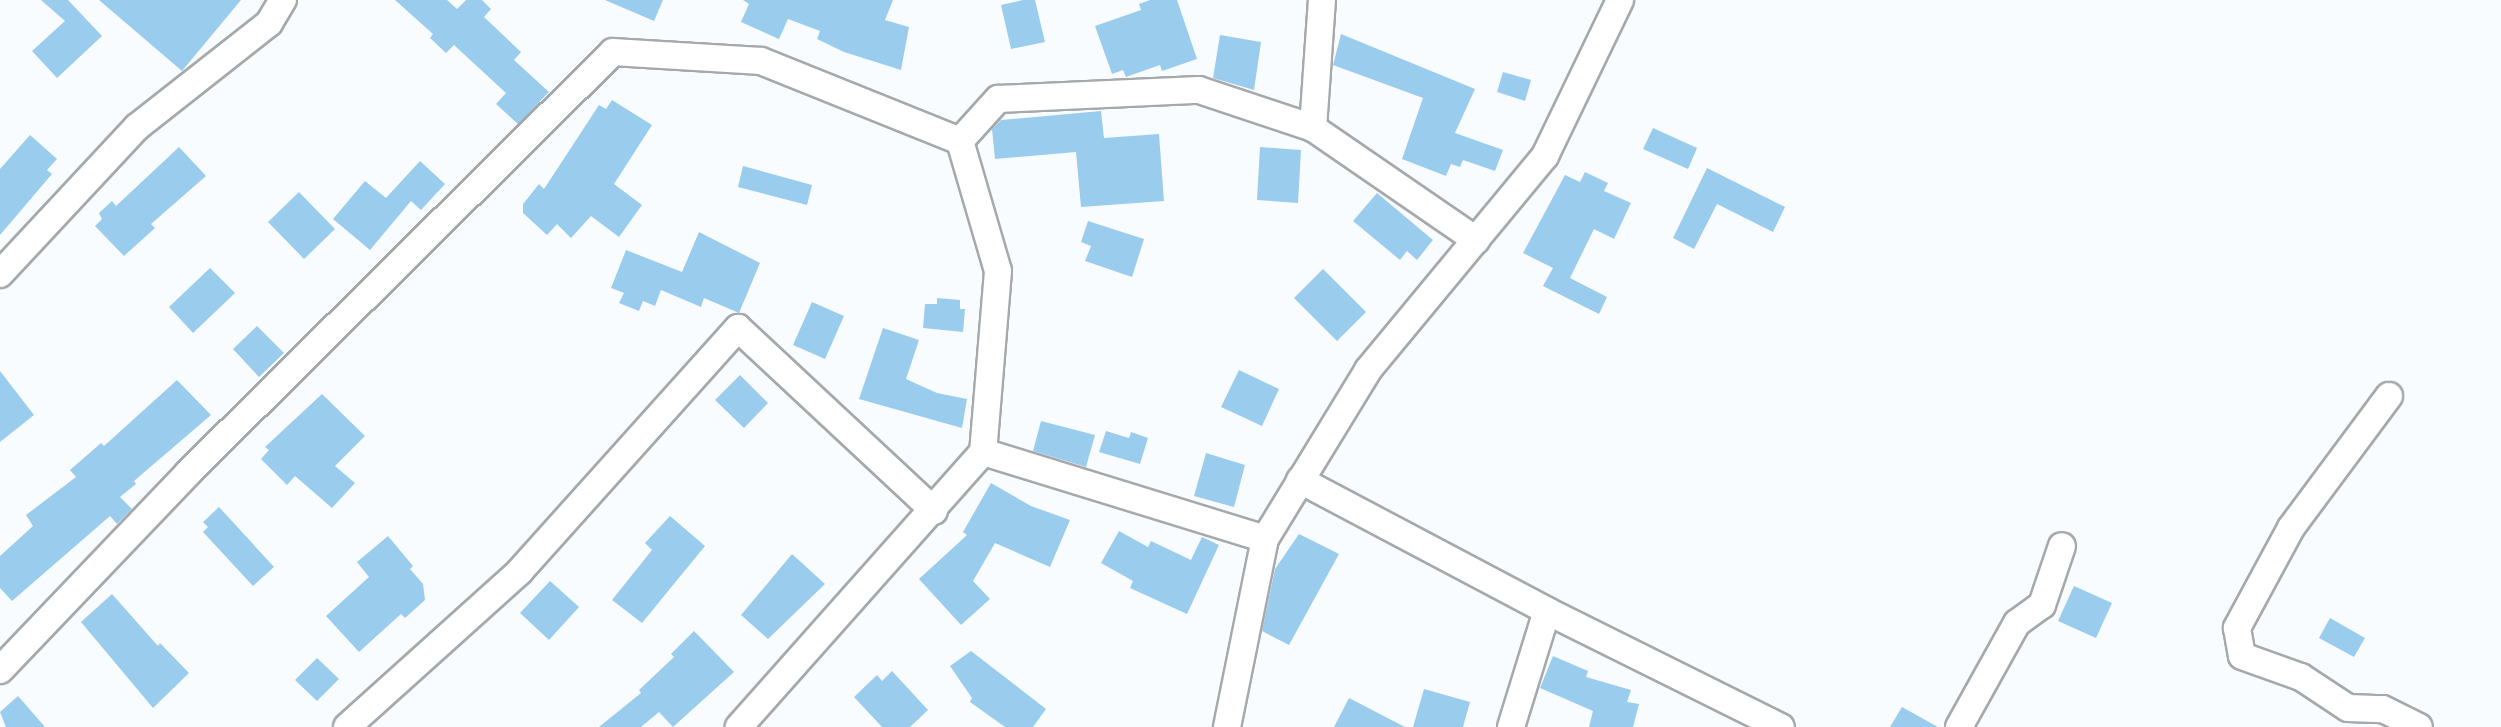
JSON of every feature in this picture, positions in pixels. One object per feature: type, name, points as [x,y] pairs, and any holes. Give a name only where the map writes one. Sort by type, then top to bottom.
[{"type":"street","points":[[0,274],[137,127],[269,23],[283,0]]},
{"type":"street","points":[[1313,128],[1322,0]]},
{"type":"street","points":[[1227,727],[1265,539],[1368,370],[1545,156],[1620,0]]},
{"type":"street","points":[[0,670],[188,473],[613,52],[761,61],[960,141]]},
{"type":"street","points":[[960,141],[998,99],[1199,90],[1313,128],[1476,240]]},
{"type":"street","points":[[739,727],[983,452],[998,271],[960,141]]},
{"type":"street","points":[[347,727],[519,572],[738,328],[933,511]]},
{"type":"street","points":[[2389,396],[2291,528],[2237,628],[2242,656],[2301,677],[2344,718],[2384,709],[2419,727]]},
{"type":"street","points":[[983,452],[1265,539]]},
{"type":"street","points":[[1300,480],[1547,611],[1781,727]]},
{"type":"street","points":[[1959,727],[2017,623],[2042,605],[2062,546]]},
{"type":"street","points":[[1511,727],[1547,611]]},
{"type":"building","points":[[41,0],[68,0],[102,36],[57,78],[32,51],[65,21]]},
{"type":"building","points":[[99,0],[241,0],[182,71]]},
{"type":"building","points":[[395,0],[447,0],[457,9],[466,0],[482,0],[491,9],[484,17],[521,52],[514,60],[549,92],[518,124],[496,104],[506,93],[454,45],[446,53],[430,38],[433,34]]},
{"type":"building","points":[[605,0],[663,0],[654,21]]},
{"type":"building","points":[[743,0],[893,0],[885,20],[909,27],[901,70],[844,52],[817,39],[820,31],[788,19],[779,39],[741,22],[749,4]]},
{"type":"building","points":[[1035,0],[1045,42],[1011,49],[1001,5]]},
{"type":"building","points":[[1150,0],[1177,0],[1197,59],[1162,71],[1160,65],[1126,77],[1123,70],[1112,74],[1095,26],[1141,10],[1139,4]]},
{"type":"building","points":[[1341,34],[1475,89],[1455,133],[1503,150],[1495,171],[1463,160],[1460,167],[1451,164],[1446,176],[1402,159],[1423,98],[1333,65]]},
{"type":"building","points":[[1220,35],[1261,42],[1254,90],[1213,78]]},
{"type":"building","points":[[1503,72],[1531,80],[1525,101],[1497,92]]},
{"type":"building","points":[[612,100],[652,125],[614,184],[642,205],[619,237],[591,216],[571,238],[557,224],[547,235],[523,213],[523,204],[539,184],[544,189],[599,105],[606,109]]},
{"type":"building","points":[[1101,111],[1104,138],[1159,134],[1164,201],[1081,207],[1076,152],[995,159],[992,129],[1001,120]]},
{"type":"building","points":[[1653,128],[1697,148],[1688,169],[1643,149]]},
{"type":"building","points":[[30,135],[57,159],[47,170],[52,174],[0,235],[0,169]]},
{"type":"building","points":[[179,147],[206,176],[151,224],[155,228],[124,256],[95,226],[102,219],[99,213],[112,201],[116,206]]},
{"type":"building","points":[[1260,147],[1301,150],[1298,203],[1257,200]]},
{"type":"building","points":[[420,161],[445,184],[421,210],[411,201],[370,250],[333,219],[365,181],[386,198]]},
{"type":"building","points":[[743,166],[812,185],[807,205],[738,187]]},
{"type":"building","points":[[1707,168],[1785,207],[1773,232],[1717,204],[1694,249],[1673,238]]},
{"type":"building","points":[[1585,172],[1608,183],[1604,191],[1631,203],[1614,239],[1594,229],[1570,278],[1607,297],[1599,314],[1543,286],[1553,268],[1523,253],[1565,175],[1580,182]]},
{"type":"building","points":[[299,192],[335,229],[304,259],[268,222]]},
{"type":"building","points":[[1377,193],[1433,240],[1417,260],[1407,251],[1400,260],[1353,221]]},
{"type":"building","points":[[1088,221],[1144,239],[1132,277],[1085,261],[1091,246],[1081,242]]},
{"type":"building","points":[[699,232],[760,263],[739,313],[704,298],[701,307],[661,290],[655,306],[643,301],[639,311],[619,303],[624,293],[611,288],[626,250],[682,272]]},
{"type":"building","points":[[210,268],[235,293],[193,333],[169,307]]},
{"type":"building","points":[[1323,269],[1366,312],[1337,341],[1294,298]]},
{"type":"building","points":[[937,298],[960,300],[960,309],[965,309],[963,332],[923,328],[925,304],[937,304]]},
{"type":"building","points":[[812,302],[844,316],[825,359],[793,345]]},
{"type":"building","points":[[257,326],[284,353],[259,377],[233,349]]},
{"type":"building","points":[[883,328],[919,340],[906,379],[937,393],[967,399],[962,428],[859,399]]},
{"type":"building","points":[[1239,370],[1279,389],[1262,426],[1221,407]]},
{"type":"building","points":[[0,371],[34,415],[0,442]]},
{"type":"building","points":[[740,375],[768,403],[744,428],[715,400]]},
{"type":"building","points":[[177,380],[211,415],[134,481],[136,484],[120,497],[132,509],[117,524],[110,516],[12,601],[0,588],[0,556],[33,526],[26,515],[76,477],[70,470],[101,443],[104,446]]},
{"type":"building","points":[[322,394],[365,436],[335,466],[355,483],[332,508],[295,476],[287,485],[261,459],[269,450],[265,447]]},
{"type":"building","points":[[1041,421],[1095,435],[1086,467],[1033,451]]},
{"type":"building","points":[[1106,431],[1129,438],[1131,432],[1148,438],[1140,464],[1099,452]]},
{"type":"building","points":[[1206,453],[1245,465],[1234,507],[1194,496]]},
{"type":"building","points":[[991,483],[1031,506],[1070,520],[1050,567],[995,543],[973,581],[990,599],[961,625],[919,579],[967,535],[963,532]]},
{"type":"building","points":[[219,507],[274,567],[253,586],[203,532],[208,527],[203,522]]},
{"type":"building","points":[[670,516],[705,546],[642,623],[612,600],[652,550],[645,543]]},
{"type":"building","points":[[1119,531],[1148,547],[1151,541],[1191,560],[1202,537],[1219,545],[1187,614],[1130,588],[1133,581],[1101,563]]},
{"type":"building","points":[[1299,534],[1339,554],[1289,645],[1262,631],[1275,569]]},
{"type":"building","points":[[388,536],[413,566],[410,569],[423,584],[425,600],[405,618],[401,614],[359,652],[326,616],[369,577],[357,562]]},
{"type":"building","points":[[792,554],[825,584],[768,639],[741,615]]},
{"type":"building","points":[[550,581],[579,607],[549,640],[520,613]]},
{"type":"building","points":[[2074,586],[2112,603],[2096,638],[2058,621]]},
{"type":"building","points":[[112,594],[158,646],[160,643],[189,673],[153,708],[81,622]]},
{"type":"building","points":[[2330,618],[2365,638],[2354,657],[2319,638]]},
{"type":"building","points":[[694,631],[734,672],[673,727],[659,712],[641,727],[599,727],[641,693],[639,690],[674,657],[671,654]]},
{"type":"building","points":[[971,651],[1046,709],[1033,727],[1005,727],[970,702],[972,698],[950,666]]},
{"type":"building","points":[[1553,656],[1588,671],[1586,677],[1631,690],[1627,702],[1639,704],[1633,727],[1589,727],[1593,711],[1540,688]]},
{"type":"building","points":[[317,658],[339,679],[317,701],[295,680]]},
{"type":"building","points":[[892,671],[928,710],[910,727],[882,727],[854,697],[877,675],[882,681]]},
{"type":"building","points":[[1424,689],[1470,702],[1463,727],[1413,727]]},
{"type":"building","points":[[18,696],[45,727],[6,727],[0,712]]},
{"type":"building","points":[[1349,698],[1405,727],[1334,727]]},
{"type":"building","points":[[1902,707],[1938,727],[1890,727]]}]
